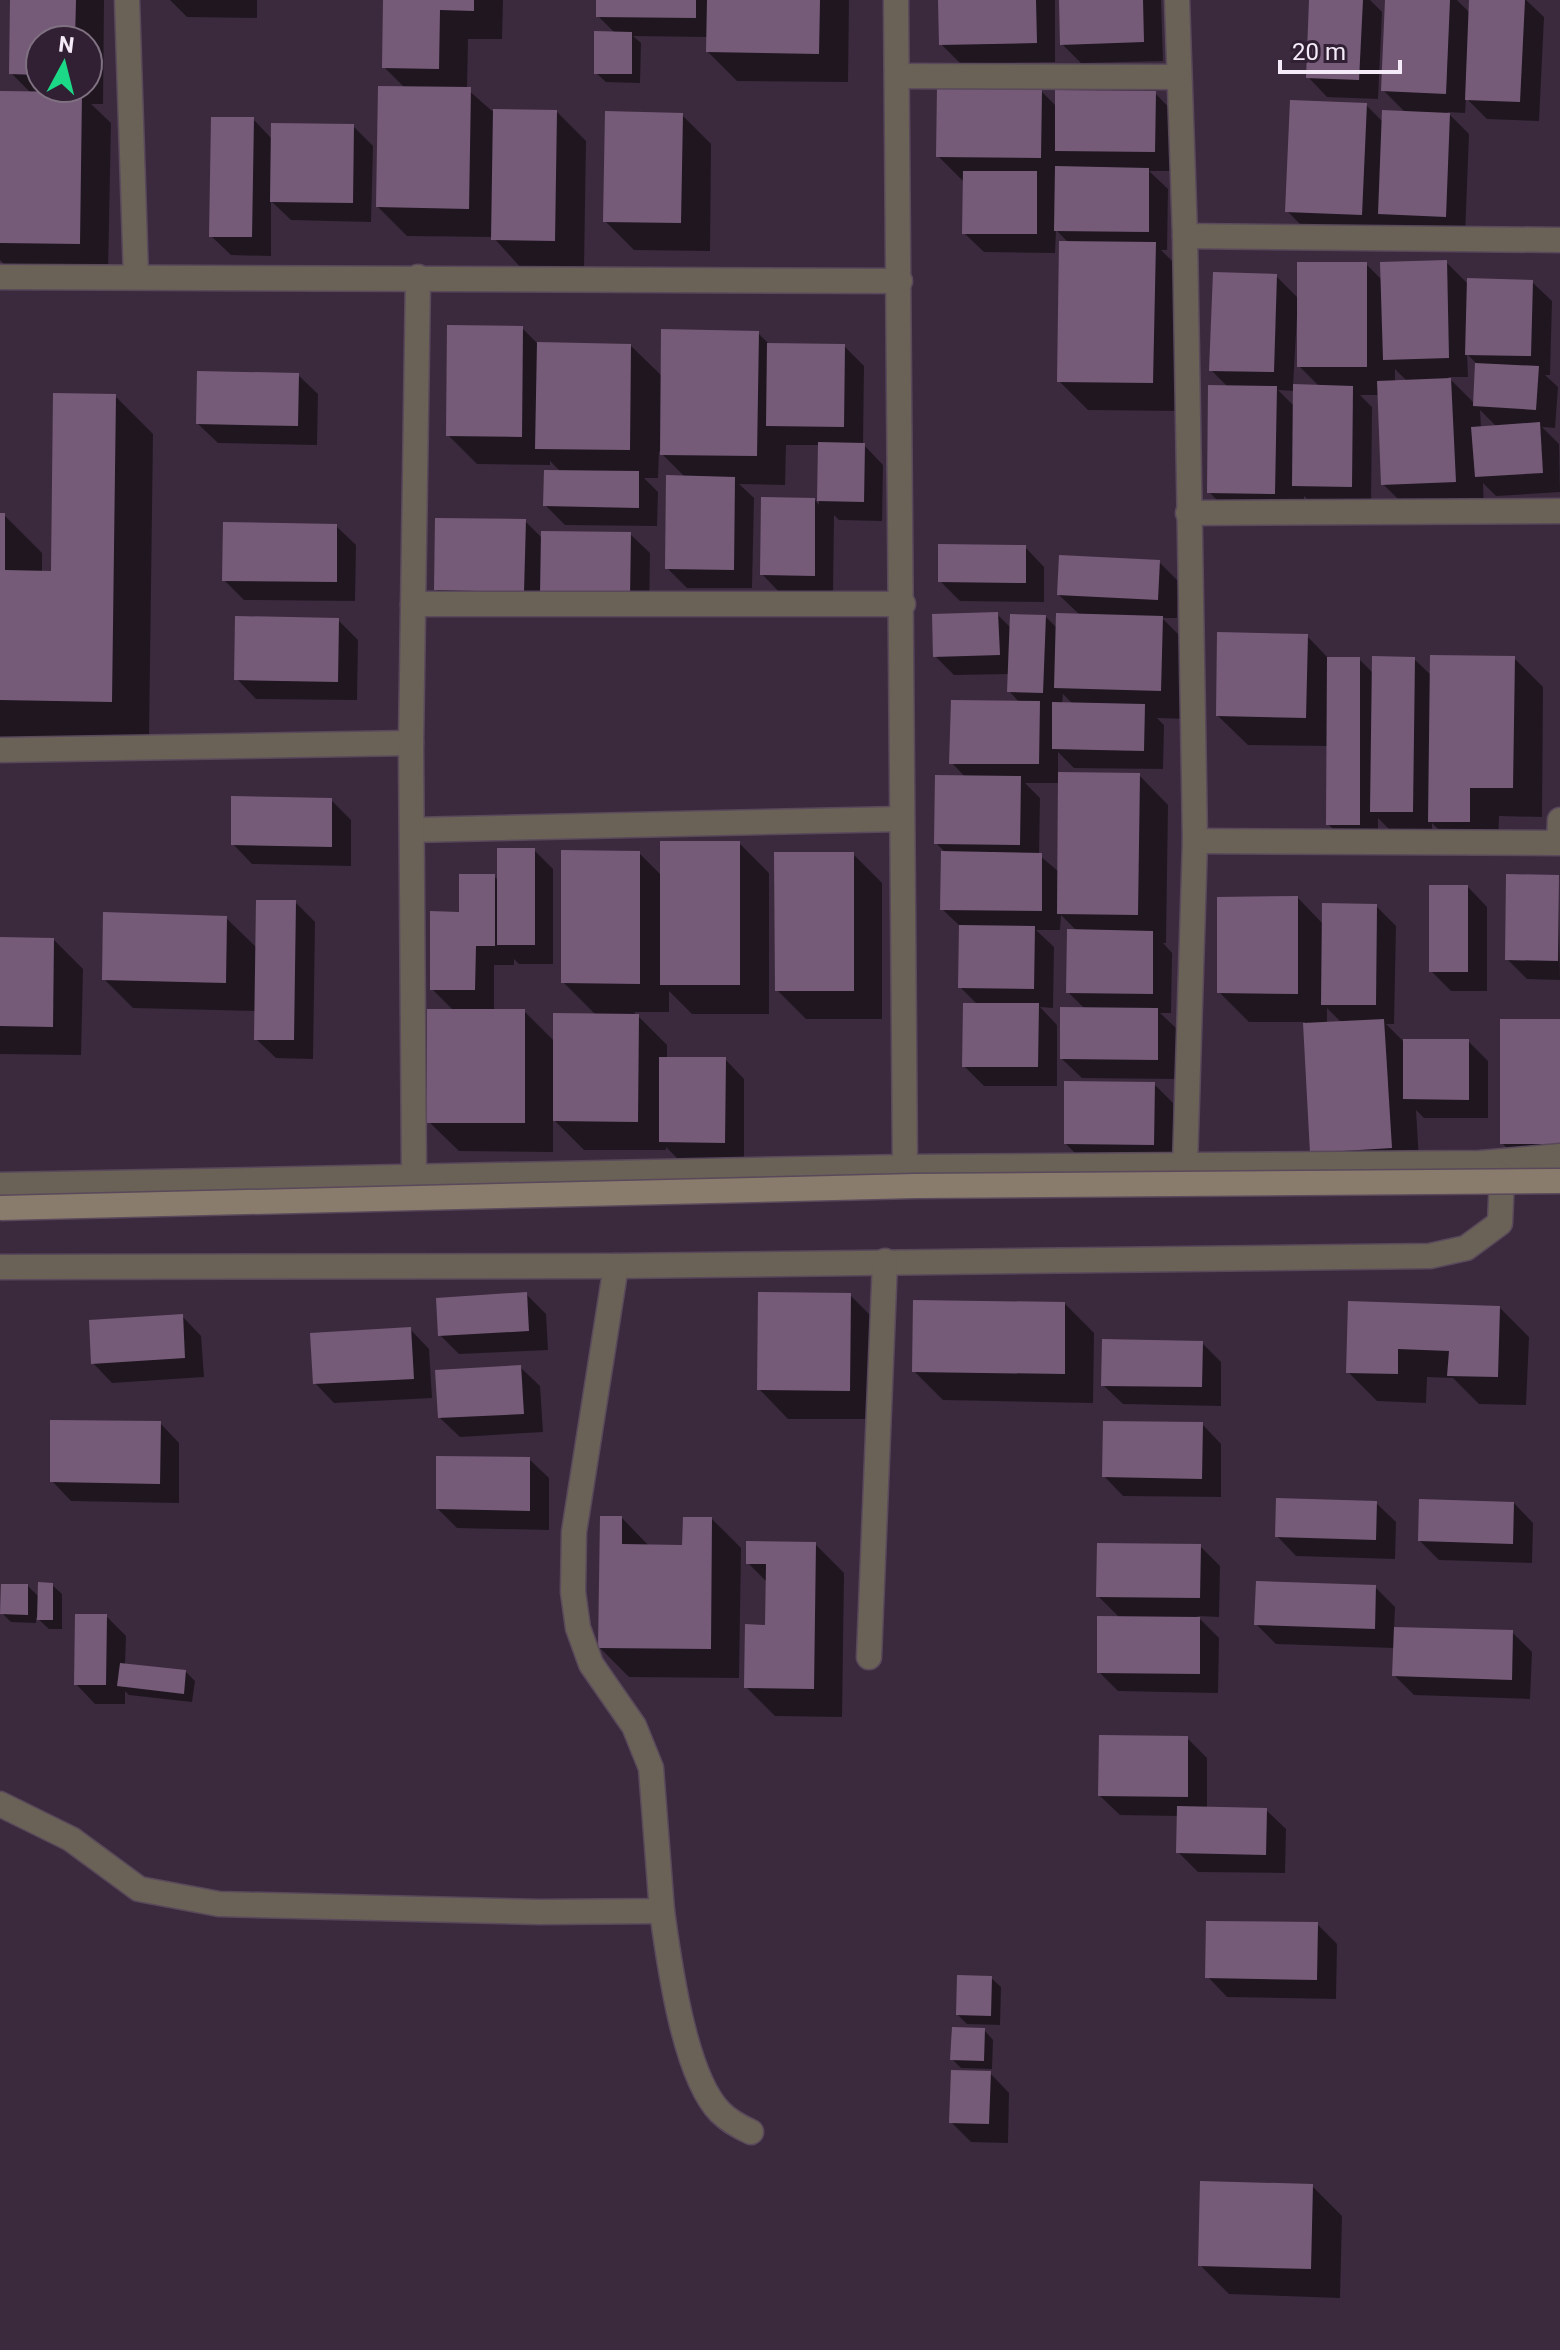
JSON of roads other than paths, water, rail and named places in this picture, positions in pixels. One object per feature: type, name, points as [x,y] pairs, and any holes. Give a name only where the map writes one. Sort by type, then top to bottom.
[{"type":"street","points":[[127,0],[136,277]]},
{"type":"street","points":[[896,0],[905,1167]]},
{"type":"street","points":[[1177,0],[1185,236],[1195,841],[1185,1165]]},
{"type":"street","points":[[897,76],[1178,77]]},
{"type":"street","points":[[1185,236],[1560,240]]},
{"type":"street","points":[[0,277],[900,281]]},
{"type":"street","points":[[414,1176],[411,743],[418,277]]},
{"type":"street","points":[[1188,513],[1560,511]]},
{"type":"street","points":[[413,604],[903,604]]},
{"type":"street","points":[[0,750],[411,743]]},
{"type":"street","points":[[413,830],[900,819]]},
{"type":"street","points":[[1195,841],[1559,843],[1560,820]]},
{"type":"street","points":[[0,1185],[905,1167],[1481,1163],[1560,1156]]},
{"type":"street","points":[[0,1267],[616,1266],[1430,1256],[1466,1248],[1500,1223],[1502,1177],[1481,1163]]},
{"type":"street","points":[[0,1208],[915,1186],[1560,1181]]},
{"type":"street","points":[[869,1657],[885,1261]]},
{"type":"street","points":[[616,1266],[574,1532],[573,1592],[578,1628],[591,1664],[634,1726],[651,1768],[662,1911],[682,2023],[704,2085],[718,2111],[751,2132]]},
{"type":"street","points":[[0,1804],[71,1839],[139,1889],[174,1898],[219,1904],[540,1912],[662,1911]]}]
